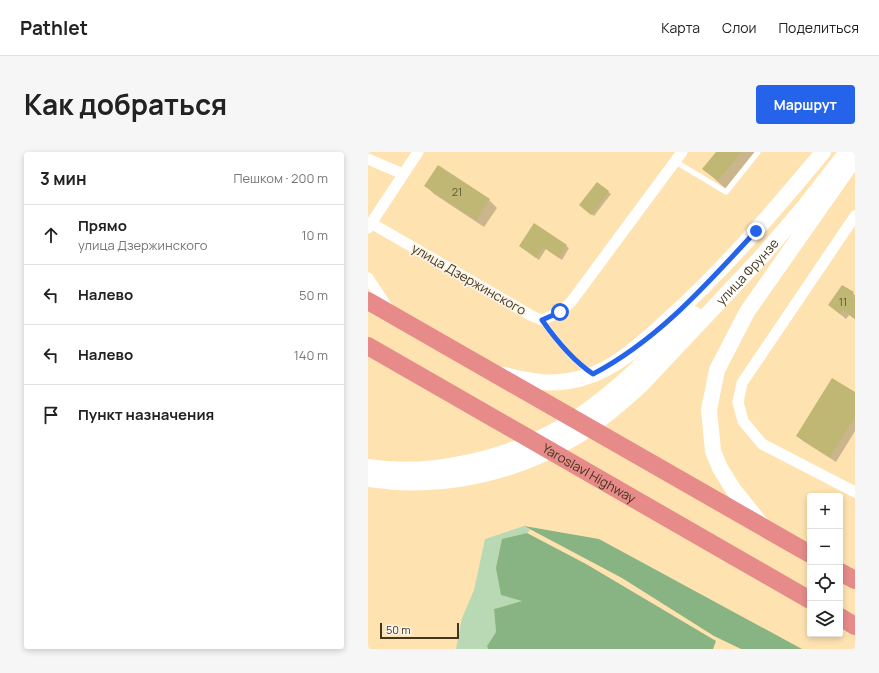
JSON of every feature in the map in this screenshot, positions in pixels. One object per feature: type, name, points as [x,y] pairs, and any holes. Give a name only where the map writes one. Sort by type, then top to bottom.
[{"type":"highway","points":[[368,301],[807,552]]},
{"type":"highway","name":"Yaroslavl Highway","points":[[368,346],[807,598]]},
{"type":"highway","points":[[843,574],[855,580]]},
{"type":"highway","points":[[843,619],[855,626]]},
{"type":"main road","points":[[492,372],[530,382],[562,383],[593,374],[611,365],[642,344],[702,290],[756,231],[822,152]]},
{"type":"main road","name":"улица Фрунзе","points":[[636,380],[780,220],[835,152]]},
{"type":"main road","name":"улица Фрунзе","points":[[636,380],[764,254],[805,206],[847,152]]},
{"type":"main road","points":[[763,527],[733,489],[720,468],[714,451],[709,410],[717,370],[747,312],[855,158]]},
{"type":"main road","points":[[368,467],[453,473],[507,468],[549,451],[574,438],[596,423],[636,380]]},
{"type":"main road","points":[[368,479],[418,483],[453,473]]},
{"type":"street","points":[[370,225],[418,152]]},
{"type":"street","name":"улица Дзержинского","points":[[370,225],[532,316],[542,320],[560,312],[571,302],[682,152]]},
{"type":"street","points":[[368,159],[403,174]]},
{"type":"street","points":[[855,216],[742,383],[738,402],[743,421],[762,444],[855,492]]},
{"type":"street","points":[[368,278],[393,316]]},
{"type":"lane","points":[[676,162],[726,192],[758,152]]},
{"type":"lane","points":[[542,320],[557,341],[581,366],[593,374]]},
{"type":"green space","points":[[524,526],[530,530],[527,533],[502,539],[523,601],[494,609],[496,632],[487,646],[488,649],[456,649],[462,618],[474,590],[485,539]]},
{"type":"green space","points":[[524,526],[599,539],[802,649],[741,649],[714,636],[622,578]]},
{"type":"green space","points":[[527,533],[586,564],[716,641],[713,649],[488,649],[487,646],[496,632],[494,609],[522,601],[501,595],[496,568],[502,539]]},
{"type":"building","points":[[716,152],[741,152],[718,181],[702,169]]},
{"type":"building","points":[[438,165],[490,199],[476,220],[424,186]]},
{"type":"building","points":[[597,182],[609,191],[591,215],[579,205]]},
{"type":"building","points":[[534,223],[567,245],[559,258],[537,243],[543,248],[536,258],[519,246]]},
{"type":"building","points":[[842,285],[854,292],[851,296],[855,299],[855,319],[843,310],[840,314],[828,305]]},
{"type":"building","points":[[832,378],[855,392],[855,417],[830,457],[796,436]]},
{"type":"route","points":[[560,312],[542,320],[557,341],[581,366],[593,374],[611,365],[642,344],[702,290],[756,231]]}]
